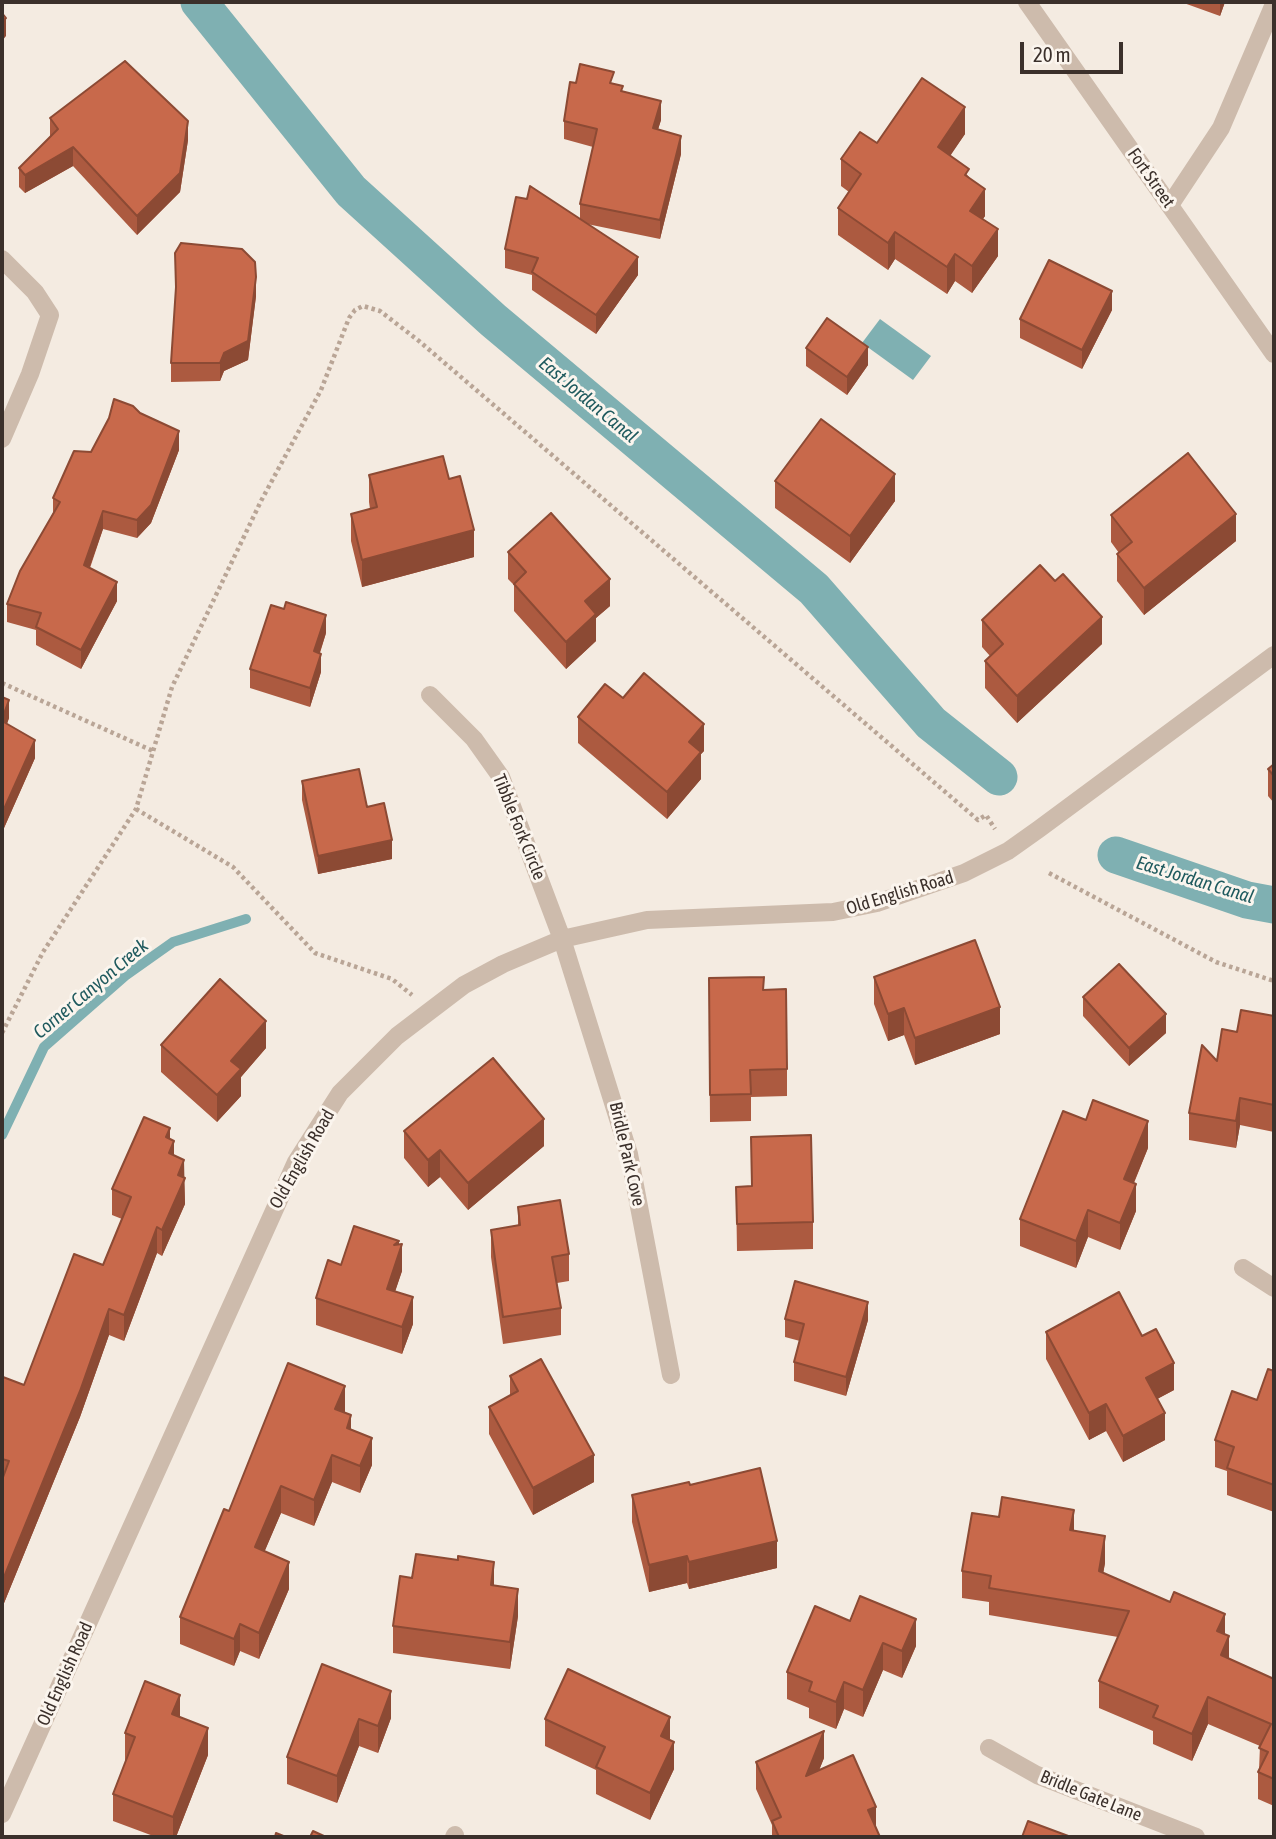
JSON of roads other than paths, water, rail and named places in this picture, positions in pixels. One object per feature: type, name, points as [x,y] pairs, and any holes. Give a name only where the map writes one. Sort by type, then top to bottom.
[{"type":"street","name":"Fort Street","points":[[1027,2],[1274,354]]},
{"type":"street","points":[[1170,205],[1221,128],[1274,4]]},
{"type":"street","points":[[2,259],[34,292],[50,315],[30,374],[2,439]]},
{"type":"street","name":"Old English Road","points":[[2,1814],[296,1161],[340,1093],[367,1063],[428,1010],[503,964],[562,939],[647,920],[833,912],[877,903],[964,873],[1008,851],[1039,830],[1274,655]]},
{"type":"street","name":"Tibble Fork Circle","points":[[430,695],[474,739],[501,777],[562,939]]},
{"type":"street","name":"Bridle Park Cove","points":[[562,939],[629,1154],[671,1375]]},
{"type":"street","points":[[1243,1268],[1274,1288]]},
{"type":"street","name":"Bridle Gate Lane","points":[[989,1748],[1037,1774],[1196,1837]]},
{"type":"water","points":[[880,319],[931,356],[913,380],[862,343]]},
{"type":"waterway","name":"East Jordan Canal","points":[[199,2],[351,191],[493,320],[814,589],[931,723],[999,777]]},
{"type":"waterway","name":"East Jordan Canal","points":[[1116,855],[1247,900],[1274,905]]},
{"type":"waterway","name":"Corner Canyon Creek","points":[[2,1135],[44,1047],[125,976],[173,942],[246,919]]}]
